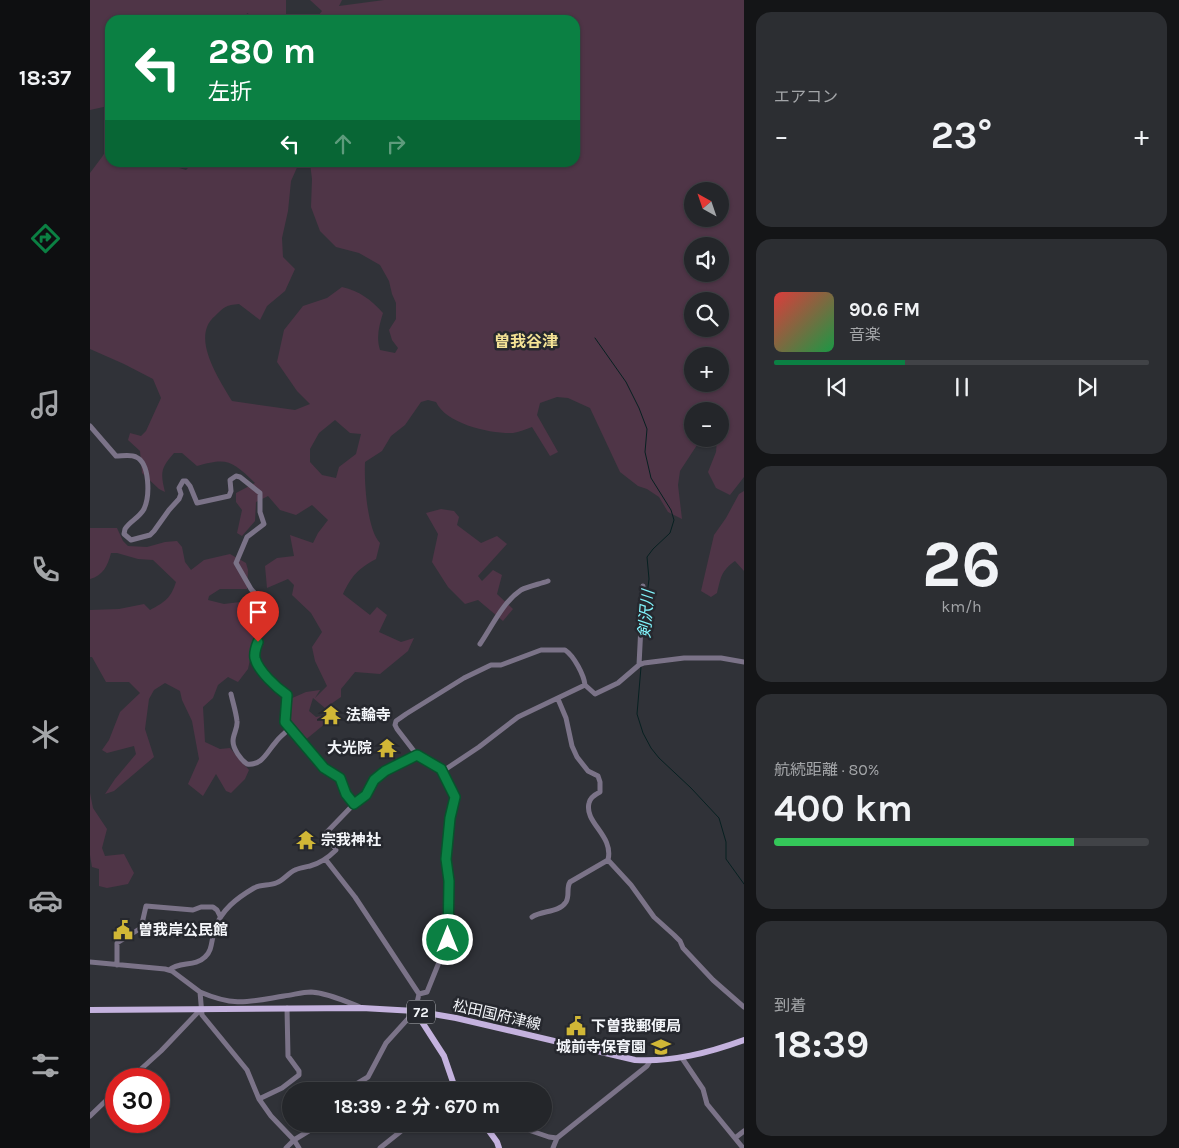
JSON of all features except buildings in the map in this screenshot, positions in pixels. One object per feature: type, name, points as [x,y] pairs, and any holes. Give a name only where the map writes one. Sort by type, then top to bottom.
[{"type":"main road","name":"松田国府津線","points":[[90,1010],[362,1008],[415,1011],[456,1018],[635,1060],[650,1061],[682,1058],[720,1049],[744,1040]]},
{"type":"main road","points":[[415,1011],[444,1056],[452,1082]]},
{"type":"main road","points":[[490,1132],[499,1148]]},
{"type":"street","points":[[90,426],[116,456],[130,455],[142,461],[149,486],[148,494],[144,509],[138,518],[125,529],[124,534],[131,540],[150,535],[154,531],[168,510],[179,499],[181,494],[179,488],[183,481],[186,481],[190,486],[197,503],[228,496],[231,491],[230,480],[236,476],[260,493],[260,512],[264,524],[247,537],[236,563],[251,589],[266,606],[267,616],[260,631],[255,659],[270,681],[287,695],[285,722],[324,768],[340,778],[346,794],[354,804]]},
{"type":"street","points":[[480,644],[500,610],[520,591],[548,581]]},
{"type":"street","points":[[641,664],[643,586]]},
{"type":"street","points":[[419,994],[427,992],[448,940],[449,881],[446,859],[450,818],[455,797],[443,772],[417,755],[397,729],[396,722],[464,678],[491,665],[501,665],[541,650],[565,650],[570,654],[585,679],[585,686]]},
{"type":"street","points":[[585,686],[595,694],[618,683],[641,664],[684,658],[721,658],[744,662]]},
{"type":"street","points":[[443,772],[518,717],[585,686]]},
{"type":"street","points":[[231,694],[237,721],[233,739],[234,744],[239,756],[247,764],[255,764],[265,757],[277,740],[290,728]]},
{"type":"street","points":[[558,699],[566,718],[572,746],[577,757],[588,771],[598,776],[600,782],[600,792],[590,799],[589,806],[594,822],[610,848],[608,860]]},
{"type":"street","points":[[169,970],[175,966],[195,963],[204,958],[210,950],[220,916],[230,905],[256,886],[273,884],[283,880],[295,870],[326,860],[336,850],[326,833],[354,804],[366,795],[374,780],[385,771],[417,755]]},
{"type":"street","points":[[326,860],[355,898],[419,994],[415,1011],[386,1043],[368,1077],[360,1082]]},
{"type":"street","points":[[532,918],[562,906],[567,900],[568,884],[570,882],[608,860]]},
{"type":"street","points":[[608,860],[631,885],[654,917],[680,941],[683,948],[712,980],[744,1007]]},
{"type":"street","points":[[117,964],[117,943],[141,928],[146,906],[193,910],[213,907],[220,916]]},
{"type":"street","points":[[90,962],[169,970],[200,992],[232,1003],[314,992],[347,1001],[362,1008]]},
{"type":"street","points":[[200,992],[202,1015],[247,1070],[259,1099],[271,1116],[294,1140],[298,1148]]},
{"type":"street","points":[[142,1068],[202,1008]]},
{"type":"street","points":[[259,1099],[282,1088],[299,1075],[299,1070],[288,1056],[287,1008]]},
{"type":"street","points":[[682,1058],[703,1089],[707,1104],[743,1148]]},
{"type":"street","points":[[553,1148],[557,1138],[647,1066],[650,1061]]},
{"type":"street","points":[[90,1116],[105,1102]]},
{"type":"street","points":[[735,1138],[744,1131]]},
{"type":"street","points":[[286,1148],[294,1140],[307,1132]]},
{"type":"street","points":[[380,1148],[400,1132]]},
{"type":"street","points":[[534,1132],[557,1138]]},
{"type":"shaded area","points":[[90,0],[286,0],[286,15],[250,15],[247,13],[246,15],[105,15],[105,107],[90,110]]},
{"type":"shaded area","points":[[310,0],[342,0],[339,6],[384,0],[744,0],[744,477],[730,495],[716,488],[708,472],[716,447],[729,447],[729,402],[684,402],[684,447],[696,447],[680,471],[678,485],[682,519],[668,512],[659,497],[647,489],[638,486],[620,472],[590,408],[568,398],[557,397],[540,403],[537,415],[558,452],[550,456],[532,427],[513,433],[493,432],[459,422],[441,410],[436,402],[428,400],[421,402],[405,425],[391,436],[382,451],[365,462],[369,517],[372,528],[380,543],[376,559],[356,573],[343,594],[370,615],[377,607],[387,615],[379,632],[401,642],[414,638],[408,651],[380,674],[355,672],[341,689],[341,697],[325,708],[313,698],[309,711],[316,717],[321,716],[326,723],[304,741],[286,722],[290,699],[306,692],[320,690],[315,698],[327,686],[315,661],[312,647],[322,632],[311,613],[292,595],[294,585],[288,579],[267,588],[265,566],[277,558],[294,556],[290,535],[313,543],[328,520],[312,505],[296,515],[280,510],[268,496],[256,502],[255,521],[242,536],[237,533],[242,510],[236,502],[236,493],[255,483],[235,466],[229,463],[216,462],[197,466],[182,453],[174,453],[166,463],[162,475],[165,492],[159,489],[142,473],[140,451],[128,440],[130,433],[141,436],[146,431],[161,398],[153,379],[90,349],[90,173],[105,152],[105,167],[176,167],[186,170],[189,167],[297,167],[291,181],[288,211],[282,238],[283,257],[295,269],[285,291],[267,306],[260,320],[239,304],[226,307],[208,325],[205,335],[209,358],[232,401],[295,410],[310,404],[297,391],[277,362],[284,330],[303,306],[327,298],[342,287],[354,291],[370,300],[383,313],[378,332],[380,350],[395,353],[398,348],[392,340],[389,330],[396,319],[396,303],[389,281],[380,265],[359,253],[336,247],[320,231],[311,207],[310,167],[580,167],[580,15],[319,15],[322,11]],"holes":[[[335,420],[350,433],[361,434],[356,454],[339,467],[336,478],[322,475],[310,462],[310,449],[319,433]]]},
{"type":"shaded area","points":[[744,491],[744,571],[735,561],[722,575],[717,593],[711,597],[701,591],[714,535],[739,494]]},
{"type":"shaded area","points":[[441,509],[454,511],[459,517],[457,525],[481,543],[497,536],[507,544],[478,576],[482,581],[493,570],[502,575],[497,594],[513,609],[503,621],[478,600],[465,604],[448,587],[432,562],[438,534],[426,513]]},
{"type":"shaded area","points":[[90,528],[117,528],[123,541],[128,546],[147,547],[177,541],[182,547],[185,562],[191,570],[204,560],[230,554],[246,563],[248,570],[247,589],[220,589],[209,596],[208,600],[224,604],[256,600],[263,611],[255,635],[248,669],[238,682],[228,677],[218,685],[213,698],[203,707],[205,742],[220,749],[230,748],[249,770],[245,779],[231,793],[226,791],[216,774],[203,796],[188,784],[199,759],[192,721],[180,691],[165,683],[154,690],[149,699],[145,729],[154,757],[114,791],[105,794],[136,754],[134,746],[107,753],[102,750],[109,740],[120,712],[140,693],[129,682],[106,682],[92,657],[90,657],[90,610],[119,609],[144,604],[150,610],[167,599],[176,582],[153,560],[138,559],[117,553],[111,553],[104,569],[95,578],[90,579]]},
{"type":"shaded area","points":[[90,793],[93,808],[107,829],[102,848],[105,856],[124,854],[134,873],[128,884],[107,888],[99,886],[99,869],[92,867],[90,855]]},
{"type":"waterway","name":"剣沢川","points":[[595,338],[626,382],[639,408],[647,429],[645,452],[651,478],[671,510],[674,520],[670,533],[647,557],[649,579],[643,626]]},
{"type":"waterway","name":"剣沢川","points":[[641,667],[637,714],[643,733],[659,758],[719,818],[726,842],[726,859],[744,884]]},
{"type":"place","name":"法輪寺","points":[[331,715]]},
{"type":"place","name":"大光院","points":[[387,748]]},
{"type":"place","name":"宗我神社","points":[[306,840]]},
{"type":"place","name":"曽我岸公民館","points":[[123,930]]},
{"type":"place","name":"下曽我郵便局","points":[[576,1026]]},
{"type":"place","name":"城前寺保育園","points":[[661,1047]]},
{"type":"district","name":"曽我谷津","points":[[526,341]]},
{"type":"route","points":[[258,642],[255,653],[257,663],[270,681],[287,695],[284,715],[285,722],[324,768],[340,778],[346,794],[354,804],[366,795],[374,780],[385,771],[417,755],[443,772],[455,797],[450,818],[446,859],[449,881],[448,940]]}]
